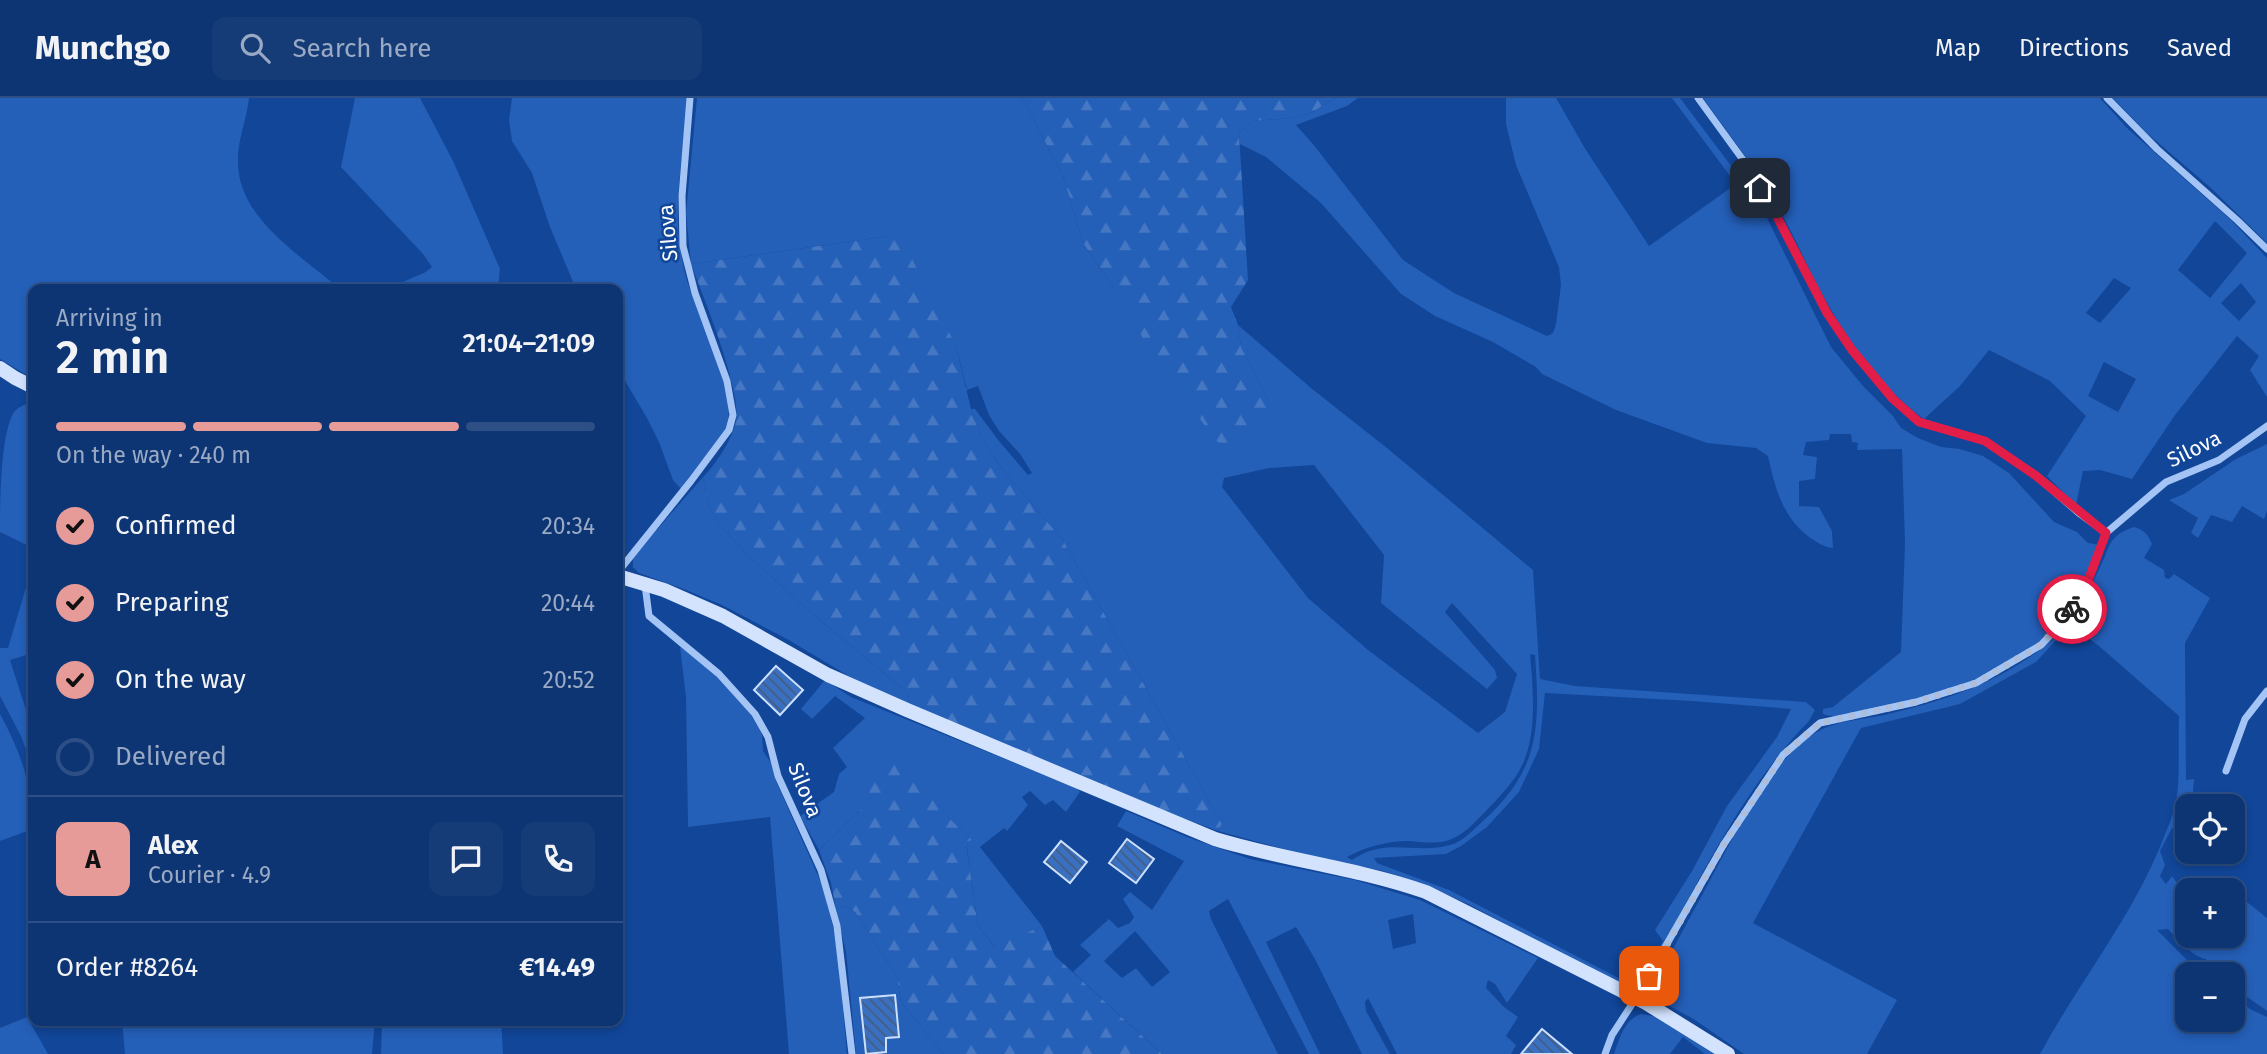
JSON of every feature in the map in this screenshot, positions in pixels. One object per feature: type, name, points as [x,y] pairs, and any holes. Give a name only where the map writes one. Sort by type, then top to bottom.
[{"type":"street","name":"Silova","points":[[623,568],[729,430],[733,415],[727,381],[695,293],[683,246],[682,195],[690,98]]},
{"type":"street","points":[[1698,98],[1746,164],[1774,211],[1827,313],[1852,350],[1893,399],[1919,422],[1985,441],[2035,475],[2106,533]]},
{"type":"street","points":[[2107,98],[2157,149],[2267,249]]},
{"type":"street","points":[[0,368],[28,384]]},
{"type":"street","name":"Silova","points":[[1605,1054],[1612,1035],[1724,844],[1783,755],[1820,723],[1916,702],[1976,683],[2041,645],[2065,620],[2083,594],[2106,533],[2166,482],[2219,460],[2267,425]]},
{"type":"street","points":[[623,576],[664,590],[723,617],[828,675],[1215,839],[1255,851],[1394,881],[1426,892],[1636,998],[1728,1054]]},
{"type":"street","name":"Silova","points":[[645,584],[649,616],[719,674],[755,714],[768,737],[778,776],[821,870],[837,926],[852,1054]]},
{"type":"street","points":[[2226,771],[2245,719],[2267,691]]},
{"type":"green space","points":[[0,98],[249,98],[238,162],[241,182],[249,201],[260,219],[275,234],[334,284],[28,284],[28,376],[0,359]]},
{"type":"green space","points":[[355,98],[420,98],[454,163],[500,269],[498,284],[398,284],[432,267],[341,167]]},
{"type":"green space","points":[[512,98],[687,98],[678,195],[681,252],[687,279],[723,375],[729,410],[727,425],[720,441],[681,489],[673,480],[659,442],[623,377],[623,284],[574,284],[550,227],[532,173],[512,141],[509,120]]},
{"type":"green space","points":[[697,98],[1022,98],[1063,176],[1083,243],[1113,287],[1269,401],[1241,347],[1238,325],[1533,570],[1540,679],[1575,686],[1806,702],[1815,710],[1809,721],[1759,781],[1738,813],[1643,982],[1634,989],[1628,989],[1468,904],[1421,883],[1383,871],[1298,853],[1218,831],[1222,824],[1063,540],[1002,469],[981,437],[971,409],[975,409],[1028,475],[1032,473],[989,415],[978,386],[967,390],[956,346],[889,236],[691,264],[686,213]],"holes":[[[1314,465],[1384,555],[1381,603],[1487,689],[1497,678],[1495,670],[1445,612],[1452,603],[1517,674],[1505,712],[1478,733],[1368,650],[1308,598],[1222,487],[1224,478],[1269,468]],[[1530,654],[1535,655],[1537,704],[1536,725],[1526,764],[1502,801],[1468,835],[1455,843],[1437,848],[1389,847],[1365,853],[1352,860],[1347,857],[1393,842],[1446,841],[1472,825],[1517,775],[1528,749],[1533,708]],[[1545,693],[1791,709],[1777,737],[1727,806],[1692,871],[1655,930],[1663,941],[1646,967],[1630,984],[1449,890],[1377,863],[1374,858],[1446,854],[1461,846],[1487,827],[1519,792],[1539,749]]]},
{"type":"green space","points":[[1022,98],[1335,98],[1311,113],[1291,118],[1254,121],[1239,133],[1248,280],[1231,307],[1238,325],[1241,347],[1269,401],[1272,413],[1270,419],[1233,445],[1225,446],[1215,440],[1148,347],[1113,287],[1083,243],[1063,176]]},
{"type":"green space","points":[[1335,98],[1358,98],[1347,106],[1296,125],[1403,260],[1454,293],[1547,336],[1553,333],[1556,324],[1561,285],[1559,267],[1516,165],[1506,124],[1506,98],[1556,98],[1586,150],[1649,246],[1736,184],[1672,98],[1680,98],[1765,214],[1831,347],[1901,428],[1941,447],[1983,456],[2009,473],[2054,522],[2077,532],[2088,543],[2100,545],[2085,583],[2073,604],[2037,645],[1990,673],[1965,684],[1846,716],[1823,714],[1823,709],[1833,707],[1901,652],[1905,543],[1902,449],[1857,450],[1858,443],[1852,442],[1851,434],[1830,434],[1829,440],[1806,442],[1803,455],[1817,457],[1815,479],[1799,481],[1799,506],[1819,507],[1832,531],[1833,548],[1827,547],[1802,531],[1787,513],[1777,491],[1768,456],[1756,448],[1707,443],[1616,410],[1542,374],[1536,367],[1493,342],[1435,316],[1401,294],[1321,203],[1266,157],[1240,144],[1239,133],[1254,121],[1291,118],[1311,113]]},
{"type":"green space","points":[[1703,98],[2100,98],[2127,128],[2231,220],[2267,258],[2267,397],[2250,370],[2259,356],[2237,336],[2175,415],[2132,479],[2100,470],[2083,471],[2076,505],[2047,476],[2086,416],[2050,381],[1989,350],[1960,386],[1924,419],[1908,406],[1879,377],[1841,326],[1770,195]],"holes":[[[2215,221],[2247,253],[2210,298],[2178,270]],[[2114,278],[2131,288],[2100,323],[2086,313]],[[2241,283],[2256,302],[2239,321],[2221,303]],[[2104,362],[2136,379],[2118,412],[2088,396]]]},
{"type":"green space","points":[[2113,98],[2267,98],[2267,243],[2211,188],[2148,134]]},
{"type":"green space","points":[[889,236],[902,239],[956,346],[971,409],[981,437],[1002,469],[1063,540],[1222,824],[1218,831],[910,706],[908,693],[808,610],[752,559],[721,527],[709,506],[703,477],[718,459],[731,436],[736,421],[736,407],[728,367],[691,264]]},
{"type":"green space","points":[[28,404],[28,546],[0,532],[6,436],[14,412]]},
{"type":"green space","points":[[2267,444],[2267,511],[2264,519],[2242,506],[2232,522],[2211,515],[2198,538],[2191,533],[2198,518],[2169,500],[2184,494],[2236,459]]},
{"type":"green space","points":[[703,477],[709,506],[721,527],[808,610],[908,693],[910,706],[867,687],[787,639],[722,605],[639,573],[633,567],[633,557]]},
{"type":"green space","points":[[2134,527],[2145,533],[2152,544],[2144,558],[2164,570],[2165,578],[2169,579],[2174,574],[2210,598],[2185,643],[2186,780],[2194,779],[2192,794],[2177,794],[2179,716],[2099,646],[2070,625],[2036,662],[1960,704],[1861,728],[1753,923],[1897,1000],[1867,1054],[1744,1054],[1692,1018],[1652,997],[1654,984],[1743,821],[1773,774],[1790,754],[1808,738],[1827,727],[1884,715],[1951,696],[1993,679],[2033,655],[2060,633],[2074,615],[2112,541],[2122,532]]},
{"type":"green space","points":[[28,581],[28,655],[10,660],[28,716],[28,755],[0,696],[0,648],[8,648]]},
{"type":"green space","points":[[680,647],[722,681],[758,723],[763,751],[771,763],[776,781],[824,889],[837,943],[847,1054],[789,1054],[770,817],[688,827],[686,697]]},
{"type":"green space","points":[[825,680],[851,697],[1077,788],[1080,792],[1066,812],[1053,800],[1045,805],[1030,791],[1022,797],[1028,805],[1007,831],[1004,828],[980,847],[1042,926],[996,948],[978,926],[966,841],[972,840],[947,816],[866,800],[863,807],[819,850],[800,816],[834,792],[839,774],[847,767],[833,748],[865,718],[835,696],[812,719],[801,709]]},
{"type":"green space","points":[[0,714],[14,741],[28,784],[28,831],[0,841]]},
{"type":"green space","points":[[882,758],[895,760],[972,840],[966,842],[978,926],[995,947],[1042,926],[1055,956],[1162,1054],[944,1054],[901,1002],[897,977],[855,912],[846,906],[836,909],[831,883],[819,850],[863,807],[876,762]]},
{"type":"green space","points":[[2175,806],[2175,830],[2172,828],[2160,851],[2165,865],[2160,876],[2166,884],[2172,876],[2175,880],[2175,936],[2168,929],[2157,930],[2189,962],[2175,962],[2175,1032],[2245,1032],[2245,1005],[2267,1017],[2267,1054],[2040,1054],[2134,901]]},
{"type":"green space","points":[[1126,811],[1187,837],[1250,859],[1355,880],[1420,900],[1538,958],[1507,1003],[1495,984],[1488,980],[1486,988],[1518,1017],[1506,1036],[1516,1045],[1511,1054],[1397,1054],[1368,998],[1365,1002],[1366,1011],[1390,1054],[1362,1054],[1315,959],[1296,927],[1266,942],[1320,1054],[1309,1054],[1228,899],[1209,911],[1211,919],[1278,1054],[1162,1054],[1073,972],[1091,955],[1080,945],[1109,919],[1118,928],[1130,923],[1134,917],[1123,899],[1130,892],[1152,910],[1184,861],[1117,826]],"holes":[[[1413,914],[1416,943],[1393,949],[1388,920]],[[1135,931],[1170,972],[1152,987],[1136,968],[1122,978],[1104,961]]]},
{"type":"green space","points":[[2247,902],[2267,918],[2267,1011],[2245,995],[2245,962],[2208,962],[2188,948],[2245,948]]},
{"type":"green space","points":[[846,906],[855,912],[897,977],[901,1002],[944,1054],[856,1054],[846,952],[836,909]]},
{"type":"green space","points":[[1641,1014],[1658,1017],[1718,1054],[1705,1054],[1683,1037],[1670,1054],[1614,1054],[1627,1025]]},
{"type":"green space","points":[[27,1017],[28,1026],[32,1026],[48,1054],[0,1054],[0,1028]]},
{"type":"green space","points":[[123,1026],[374,1026],[372,1054],[125,1054]]},
{"type":"green space","points":[[382,1026],[501,1026],[503,1054],[381,1054]]},
{"type":"building","points":[[776,666],[803,690],[780,715],[754,690]]},
{"type":"building","points":[[1127,839],[1154,859],[1136,883],[1109,863]]},
{"type":"building","points":[[1061,841],[1087,862],[1070,883],[1044,862]]},
{"type":"building","points":[[895,995],[899,1037],[886,1038],[886,1052],[866,1054],[860,998]]},
{"type":"building","points":[[1542,1029],[1572,1054],[1521,1054]]},
{"type":"way so far","points":[[1649,976],[1724,844],[1783,755],[1820,723],[1916,702],[1976,683],[2041,645],[2072,609]]},
{"type":"route","points":[[1760,188],[1827,313],[1852,350],[1893,399],[1919,422],[1985,441],[2035,475],[2106,533],[2083,594],[2072,609]]}]
